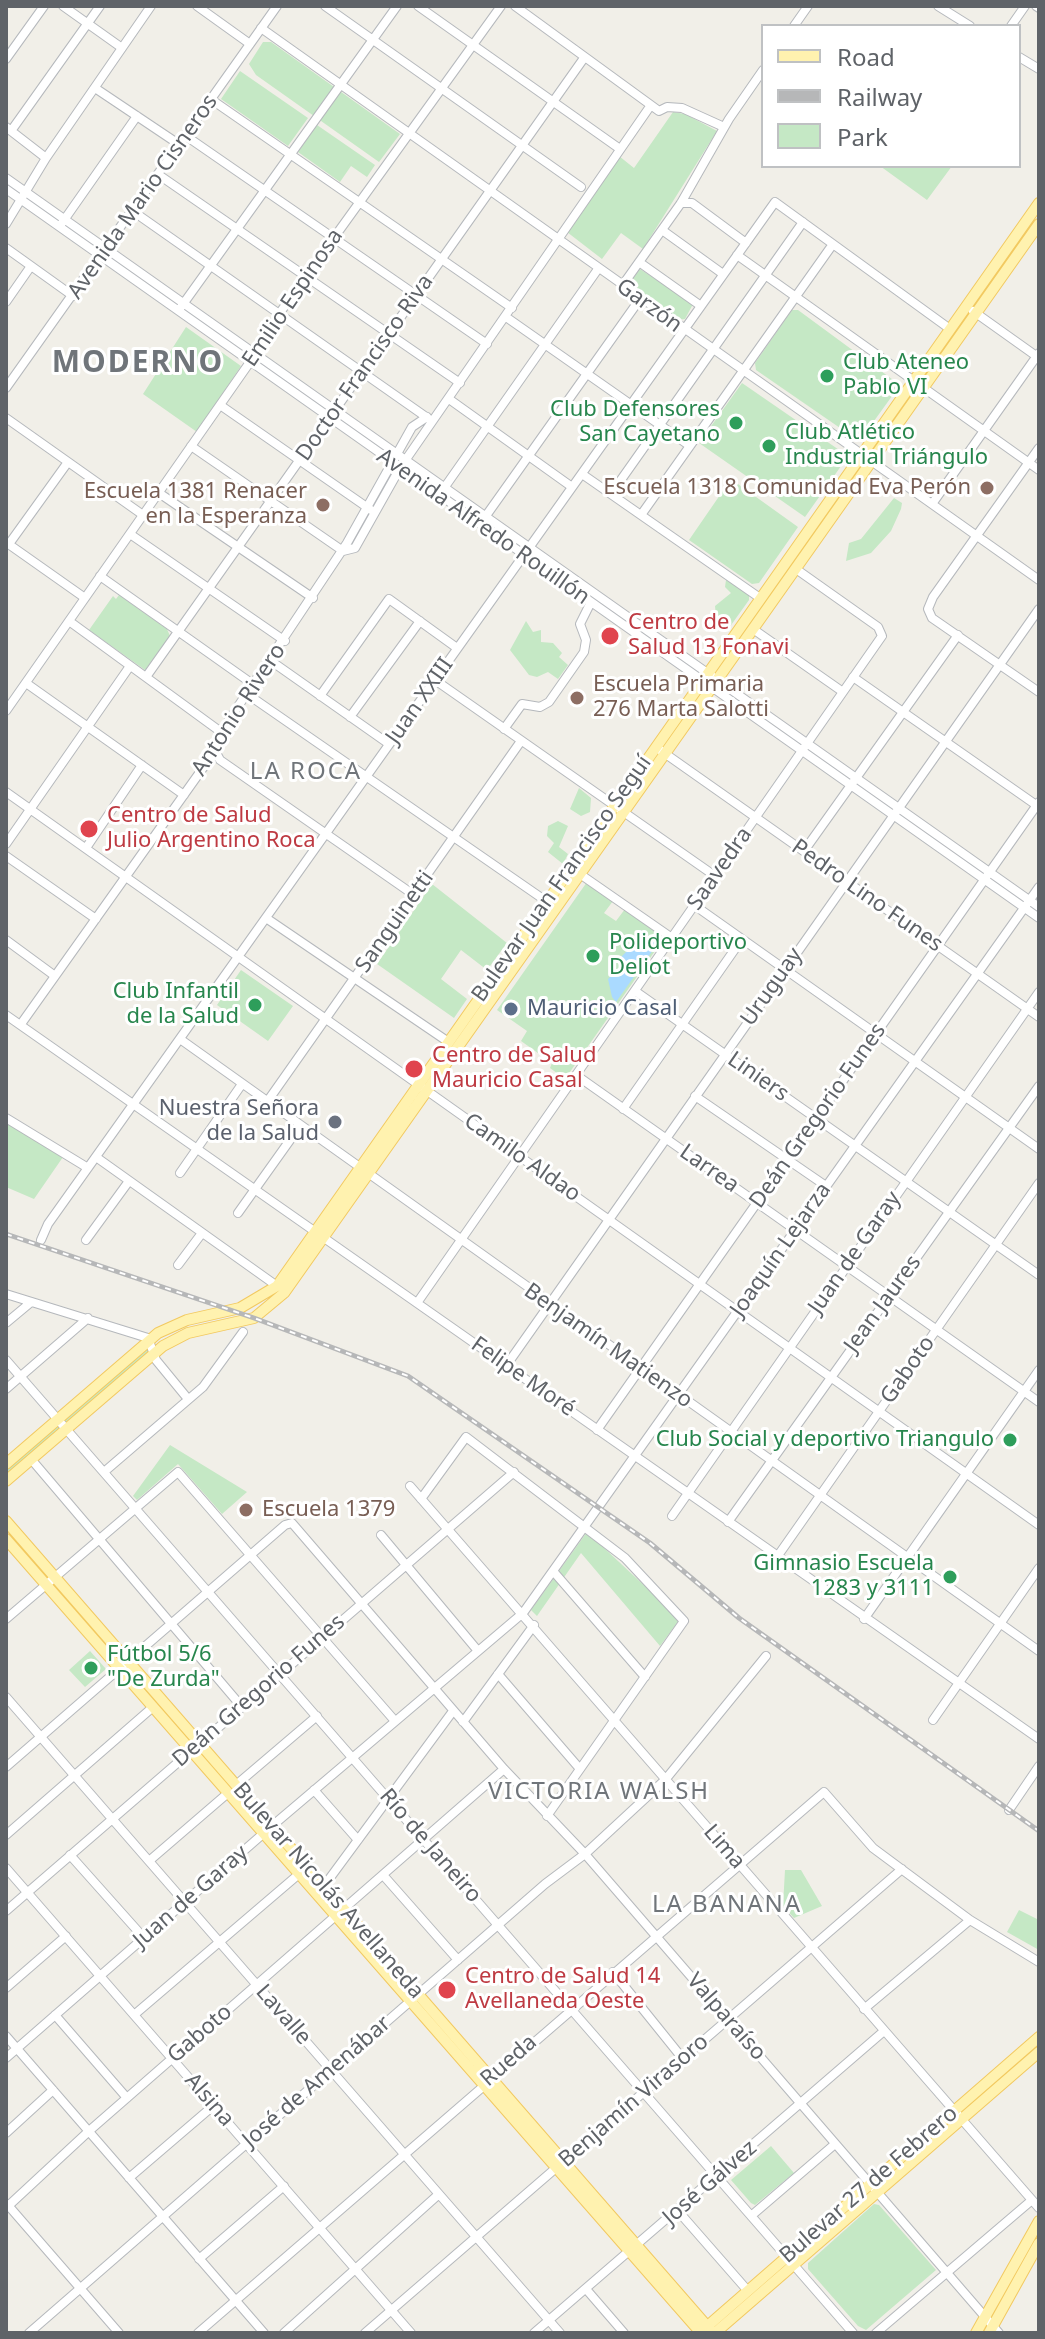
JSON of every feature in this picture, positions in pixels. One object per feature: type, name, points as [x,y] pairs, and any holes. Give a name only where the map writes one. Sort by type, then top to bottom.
[{"type":"main road","name":"Bulevar Juan Francisco Seguí","points":[[364,1173],[417,1084],[1039,203]]},
{"type":"main road","name":"Bulevar Juan Francisco Seguí","points":[[6,1481],[154,1353],[188,1333],[242,1322],[261,1314],[284,1293],[320,1234],[428,1091],[976,313],[1034,240],[1039,224]]},
{"type":"main road","name":"Bulevar Juan Francisco Seguí","points":[[6,1464],[150,1339],[177,1324],[250,1304],[277,1286],[320,1234]]},
{"type":"main road","name":"Bulevar Nicolás Avellaneda","points":[[6,1521],[50,1580],[267,1830],[299,1874],[340,1912],[706,2332]]},
{"type":"main road","name":"Bulevar Nicolás Avellaneda","points":[[6,1539],[50,1580]]},
{"type":"main road","name":"Bulevar Nicolás Avellaneda","points":[[124,1665],[153,1707],[195,1746]]},
{"type":"main road","name":"Bulevar Nicolás Avellaneda","points":[[267,1830],[324,1886],[340,1912]]},
{"type":"main road","name":"Bulevar 27 de Febrero","points":[[706,2332],[957,2116],[1039,2038]]},
{"type":"main road","name":"Bulevar 27 de Febrero","points":[[957,2116],[1039,2052]]},
{"type":"main road","points":[[976,2333],[1039,2221]]},
{"type":"main road","points":[[994,2330],[1039,2243]]},
{"type":"main road","name":"Bulevar 27 de Febrero","points":[[706,2332],[748,2291],[790,2261]]},
{"type":"street","points":[[6,59],[44,6]]},
{"type":"street","points":[[63,6],[122,48]]},
{"type":"street","points":[[46,158],[9,129],[100,6]]},
{"type":"street","points":[[6,224],[9,213],[151,6]]},
{"type":"street","points":[[197,6],[250,44]]},
{"type":"street","name":"Avenida Mario Cisneros","points":[[6,388],[9,376],[73,296],[134,212],[277,6]]},
{"type":"street","points":[[325,6],[581,187]]},
{"type":"street","points":[[181,308],[397,6]]},
{"type":"street","points":[[418,6],[620,149]]},
{"type":"street","name":"Emilio Espinosa","points":[[6,711],[253,358],[279,314],[501,6]]},
{"type":"street","points":[[515,6],[659,111],[667,107],[682,108],[724,127]]},
{"type":"street","points":[[795,24],[808,6]]},
{"type":"street","points":[[938,6],[967,24]]},
{"type":"street","points":[[1012,24],[1025,6]]},
{"type":"street","name":"Garzón","points":[[261,28],[712,351],[1039,580]]},
{"type":"street","name":"Doctor Francisco Riva","points":[[146,677],[584,58]]},
{"type":"street","points":[[1021,58],[1039,69]]},
{"type":"street","points":[[622,286],[681,203],[724,127],[761,73]]},
{"type":"street","points":[[95,88],[180,145]]},
{"type":"street","points":[[212,100],[512,308]]},
{"type":"street","name":"Antonio Rivero","points":[[21,1024],[215,751],[221,732],[285,641],[430,419],[449,399],[559,241],[560,233],[651,105]]},
{"type":"street","points":[[62,223],[137,116]]},
{"type":"street","points":[[186,136],[487,344]]},
{"type":"street","points":[[159,175],[460,383]]},
{"type":"street","name":"Avenida Alfredo Rouillón","points":[[6,178],[23,196],[987,876],[1026,904],[1039,918]]},
{"type":"street","name":"Avenida Alfredo Rouillón","points":[[6,189],[23,196]]},
{"type":"street","name":"Juan XXIII","points":[[41,1240],[48,1224],[775,202],[803,222]]},
{"type":"street","points":[[681,203],[692,203],[746,243]]},
{"type":"street","points":[[134,212],[430,419]]},
{"type":"street","points":[[611,494],[803,222],[950,329]]},
{"type":"street","points":[[662,230],[723,274]]},
{"type":"street","points":[[1020,230],[1034,240]]},
{"type":"street","points":[[641,515],[833,244]]},
{"type":"street","points":[[6,248],[73,296]]},
{"type":"street","points":[[737,255],[1039,470]]},
{"type":"street","points":[[639,262],[701,306]]},
{"type":"street","points":[[6,302],[31,266]]},
{"type":"street","points":[[442,491],[598,269]]},
{"type":"street","points":[[483,520],[640,299]]},
{"type":"street","points":[[932,504],[1038,356],[966,306]]},
{"type":"street","points":[[506,317],[690,446]]},
{"type":"street","points":[[449,399],[572,487]]},
{"type":"street","points":[[220,405],[371,510]]},
{"type":"street","points":[[6,418],[143,515]]},
{"type":"street","name":"Antonio Rivero","points":[[371,510],[394,458],[412,427],[430,419]]},
{"type":"street","points":[[191,446],[343,551]]},
{"type":"street","points":[[1038,688],[932,618],[928,609],[933,597],[1039,448]]},
{"type":"street","points":[[68,462],[7,543],[85,598]]},
{"type":"street","points":[[582,474],[760,598]]},
{"type":"street","points":[[159,493],[313,598]]},
{"type":"street","points":[[130,534],[285,641]]},
{"type":"street","name":"Avenida Alfredo Rouillón","points":[[526,551],[591,602],[704,678]]},
{"type":"street","name":"Saavedra","points":[[417,1303],[756,818],[882,631],[796,569]]},
{"type":"street","points":[[100,576],[254,685]]},
{"type":"street","points":[[320,696],[389,599],[457,648]]},
{"type":"street","points":[[504,729],[522,704],[540,707],[549,702],[578,662],[586,646],[580,624],[591,602]]},
{"type":"street","name":"Uruguay","points":[[506,1366],[1039,609]]},
{"type":"street","points":[[69,621],[221,732]]},
{"type":"street","points":[[350,717],[420,621]]},
{"type":"street","points":[[753,629],[843,692]]},
{"type":"street","points":[[804,851],[958,635]]},
{"type":"street","points":[[271,661],[389,744]]},
{"type":"street","points":[[6,844],[130,666]]},
{"type":"street","points":[[853,677],[1038,805]]},
{"type":"street","points":[[435,680],[715,876]]},
{"type":"street","points":[[26,683],[184,795]]},
{"type":"street","points":[[247,694],[546,901]]},
{"type":"street","name":"Sanguinetti","points":[[267,1102],[521,741]]},
{"type":"street","name":"Pedro Lino Funes","points":[[655,747],[1039,1017]]},
{"type":"street","points":[[215,751],[220,760],[414,895]]},
{"type":"street","points":[[86,848],[142,765]]},
{"type":"street","name":"Camilo Aldao","points":[[6,792],[1039,1525]]},
{"type":"street","name":"Deán Gregorio Funes","points":[[597,1430],[1038,805]]},
{"type":"street","points":[[6,856],[96,919]]},
{"type":"street","points":[[570,867],[672,938]]},
{"type":"street","name":"Joaquín Lejarza","points":[[523,1613],[1039,887]]},
{"type":"street","name":"Avenida Alfredo Rouillón","points":[[1026,904],[1039,907]]},
{"type":"street","points":[[694,905],[1039,1149]]},
{"type":"street","points":[[266,918],[447,1041]]},
{"type":"street","points":[[623,1109],[742,939]]},
{"type":"street","points":[[6,940],[55,976]]},
{"type":"street","name":"Liniers","points":[[635,991],[1039,1275]]},
{"type":"street","name":"Juan de Garay","points":[[672,1516],[1039,992]]},
{"type":"street","name":"Felipe Moré","points":[[6,1015],[597,1430],[688,1490],[864,1619],[1039,1739]]},
{"type":"street","name":"Benjamín Matienzo","points":[[180,1039],[1039,1651]]},
{"type":"street","name":"Larrea","points":[[576,1075],[1039,1402]]},
{"type":"street","points":[[180,1173],[242,1084]]},
{"type":"street","name":"Jean Jaures","points":[[728,1522],[1039,1086]]},
{"type":"street","points":[[695,1096],[826,1186]]},
{"type":"street","points":[[6,1118],[88,1168]]},
{"type":"street","points":[[238,1213],[300,1126]]},
{"type":"street","points":[[96,1157],[277,1286]]},
{"type":"street","points":[[86,1240],[129,1181]]},
{"type":"street","name":"Gaboto","points":[[777,1557],[1039,1183]]},
{"type":"street","points":[[178,1265],[202,1233]]},
{"type":"street","points":[[6,1294],[150,1339],[156,1360],[188,1399]]},
{"type":"street","points":[[6,1323],[30,1303]]},
{"type":"street","points":[[6,1389],[88,1318]]},
{"type":"street","points":[[104,1472],[210,1379],[243,1332]]},
{"type":"street","name":"Río de Janeiro","points":[[6,1360],[853,2333]]},
{"type":"street","points":[[864,1619],[1039,1370]]},
{"type":"street","points":[[421,1499],[466,1437],[625,1558],[684,1621],[547,1816]]},
{"type":"street","points":[[31,1459],[242,1707]]},
{"type":"street","points":[[6,1619],[178,1472],[395,1721]]},
{"type":"street","name":"Deán Gregorio Funes","points":[[6,1911],[514,1472]]},
{"type":"street","name":"Lima","points":[[410,1486],[1039,2208]]},
{"type":"street","name":"Valparaíso","points":[[251,1555],[292,1523],[504,1769],[585,1854],[994,2330]]},
{"type":"street","points":[[381,1535],[478,1651]]},
{"type":"street","points":[[6,1767],[251,1555]]},
{"type":"street","points":[[933,1720],[1039,1568]]},
{"type":"street","points":[[553,1571],[645,1677]]},
{"type":"street","name":"Juan de Garay","points":[[6,2058],[267,1830],[523,1613]]},
{"type":"street","points":[[463,1722],[534,1625]]},
{"type":"street","name":"José de Amenábar","points":[[29,2333],[498,1925],[585,1854],[665,1780],[766,1656]]},
{"type":"street","points":[[498,1674],[580,1769]]},
{"type":"street","name":"Lavalle","points":[[6,1697],[560,2333]]},
{"type":"street","points":[[6,1835],[153,1707]]},
{"type":"street","points":[[324,1886],[453,1711]]},
{"type":"street","points":[[149,1861],[317,1716]]},
{"type":"street","points":[[1009,1810],[1039,1766]]},
{"type":"street","name":"Gaboto","points":[[7,2205],[504,1769]]},
{"type":"street","points":[[314,1790],[358,1840]]},
{"type":"street","name":"Rueda","points":[[198,2333],[486,2080],[824,1792],[873,1848],[902,1869]]},
{"type":"street","points":[[70,1855],[144,1938]]},
{"type":"street","name":"Alsina","points":[[6,1868],[411,2333]]},
{"type":"street","points":[[902,1869],[970,1920],[1039,1962]]},
{"type":"street","name":"Benjamín Virasoro","points":[[365,2333],[902,1869]]},
{"type":"street","points":[[134,2015],[299,1874]]},
{"type":"street","points":[[383,1875],[458,1960]]},
{"type":"street","points":[[864,2009],[970,1920]]},
{"type":"street","points":[[6,1988],[66,1936]]},
{"type":"street","points":[[613,1972],[683,2059]]},
{"type":"street","points":[[55,2015],[127,2098]]},
{"type":"street","name":"José Gálvez","points":[[534,2333],[884,2031]]},
{"type":"street","points":[[6,2036],[264,2333]]},
{"type":"street","points":[[6,2133],[53,2090]]},
{"type":"street","points":[[129,2178],[213,2106]]},
{"type":"street","points":[[751,2216],[835,2144]]},
{"type":"street","points":[[199,2259],[284,2186]]},
{"type":"street","points":[[284,2333],[439,2194]]},
{"type":"street","points":[[876,2333],[1032,2200]]},
{"type":"street","points":[[7,2205],[119,2333]]},
{"type":"street","points":[[678,2211],[748,2291]]},
{"type":"street","points":[[586,2289],[624,2333]]},
{"type":"green space","points":[[263,42],[271,42],[400,134],[379,162],[256,75],[249,64]]},
{"type":"green space","points":[[240,71],[308,118],[288,146],[221,99]]},
{"type":"green space","points":[[673,112],[685,114],[717,131],[643,249],[621,233],[602,259],[567,232],[619,156],[634,168]]},
{"type":"green space","points":[[317,125],[375,165],[367,177],[351,166],[340,182],[298,152]]},
{"type":"green space","points":[[883,168],[951,168],[927,200]]},
{"type":"green space","points":[[640,269],[693,304],[685,319],[677,320],[629,284]]},
{"type":"green space","name":"Club Ateneo Pablo VI","points":[[792,310],[798,310],[900,385],[861,439],[856,439],[756,370],[755,363]]},
{"type":"green space","points":[[186,327],[241,366],[197,432],[143,394]]},
{"type":"green space","points":[[742,383],[845,454],[846,459],[805,517],[699,443]]},
{"type":"green space","points":[[731,479],[798,527],[759,583],[752,584],[689,540]]},
{"type":"green space","points":[[894,498],[902,503],[891,531],[871,553],[846,561],[849,543],[861,539]]},
{"type":"green space","points":[[726,580],[749,594],[749,600],[729,628],[716,616],[715,606],[731,593],[725,587]]},
{"type":"green space","points":[[119,595],[167,629],[170,636],[145,670],[89,630],[113,596],[116,599]]},
{"type":"green space","points":[[526,621],[533,632],[541,630],[541,642],[553,643],[562,653],[559,657],[568,665],[558,679],[548,672],[537,677],[529,675],[510,650]]},
{"type":"green space","points":[[579,788],[591,798],[590,812],[581,816],[570,809]]},
{"type":"green space","points":[[558,821],[568,826],[559,847],[568,854],[563,864],[548,852],[554,843],[547,836],[548,826]]},
{"type":"green space","name":"Polideportivo Deliot","points":[[587,882],[613,901],[604,913],[616,921],[625,909],[662,935],[662,941],[565,1079],[550,1068],[552,1063],[521,1041],[527,1031],[497,1010]]},
{"type":"green space","points":[[432,884],[507,943],[487,970],[461,950],[441,979],[467,999],[454,1018],[377,964]]},
{"type":"green space","name":"Club Infantil de la Salud","points":[[241,970],[293,1006],[268,1041],[217,1005]]},
{"type":"green space","points":[[6,1123],[63,1157],[34,1199],[6,1187]]},
{"type":"green space","points":[[150,1339],[154,1353],[6,1481],[6,1464]]},
{"type":"green space","points":[[170,1445],[247,1492],[222,1514],[178,1464],[137,1500],[133,1496]]},
{"type":"green space","points":[[587,1532],[680,1619],[660,1646],[581,1553],[537,1616],[531,1610]]},
{"type":"green space","points":[[90,1651],[106,1669],[85,1687],[69,1670]]},
{"type":"green space","points":[[785,1870],[801,1870],[822,1906],[794,1918],[783,1906]]},
{"type":"green space","points":[[1019,1910],[1039,1920],[1039,1950],[1007,1932]]},
{"type":"green space","points":[[771,2146],[794,2173],[755,2205],[731,2180]]},
{"type":"green space","points":[[874,2204],[879,2205],[936,2270],[866,2330],[858,2326],[808,2269],[808,2263]]},
{"type":"water","points":[[640,930],[658,943],[616,1002],[608,979],[620,967],[622,956],[632,946],[637,947],[639,943],[634,939]]},
{"type":"railway","points":[[6,1234],[254,1318],[408,1376],[650,1543],[739,1618],[1039,1831]]},
{"type":"place","name":"Club Ateneo Pablo VI","points":[[827,376]]},
{"type":"place","name":"Club Defensores San Cayetano","points":[[736,423]]},
{"type":"place","name":"Club Atlético Industrial Triángulo","points":[[769,446]]},
{"type":"place","name":"Escuela 1318 Comunidad Eva Perón","points":[[987,488]]},
{"type":"place","name":"Escuela 1381 Renacer en la Esperanza","points":[[323,505]]},
{"type":"place","name":"Centro de Salud 13 Fonavi","points":[[610,636]]},
{"type":"place","name":"Escuela Primaria 276 Marta Salotti","points":[[577,698]]},
{"type":"place","name":"Centro de Salud Julio Argentino Roca","points":[[89,829]]},
{"type":"place","name":"Polideportivo Deliot","points":[[593,956]]},
{"type":"place","name":"Club Infantil de la Salud","points":[[255,1005]]},
{"type":"place","name":"Mauricio Casal","points":[[511,1009]]},
{"type":"place","name":"Centro de Salud Mauricio Casal","points":[[414,1069]]},
{"type":"place","name":"Nuestra Señora de la Salud","points":[[335,1122]]},
{"type":"place","name":"Club Social y deportivo Triangulo","points":[[1010,1440]]},
{"type":"place","name":"Escuela 1379","points":[[246,1510]]},
{"type":"place","name":"Gimnasio Escuela 1283 y 3111","points":[[950,1577]]},
{"type":"place","name":"Fútbol 5/6 \"De Zurda\"","points":[[91,1668]]},
{"type":"place","name":"Centro de Salud 14 Avellaneda Oeste","points":[[447,1990]]},
{"type":"district","name":"MODERNO","points":[[138,363]]},
{"type":"district","name":"LA ROCA","points":[[306,772]]},
{"type":"district","name":"VICTORIA WALSH","points":[[599,1792]]},
{"type":"district","name":"LA BANANA","points":[[727,1905]]}]
